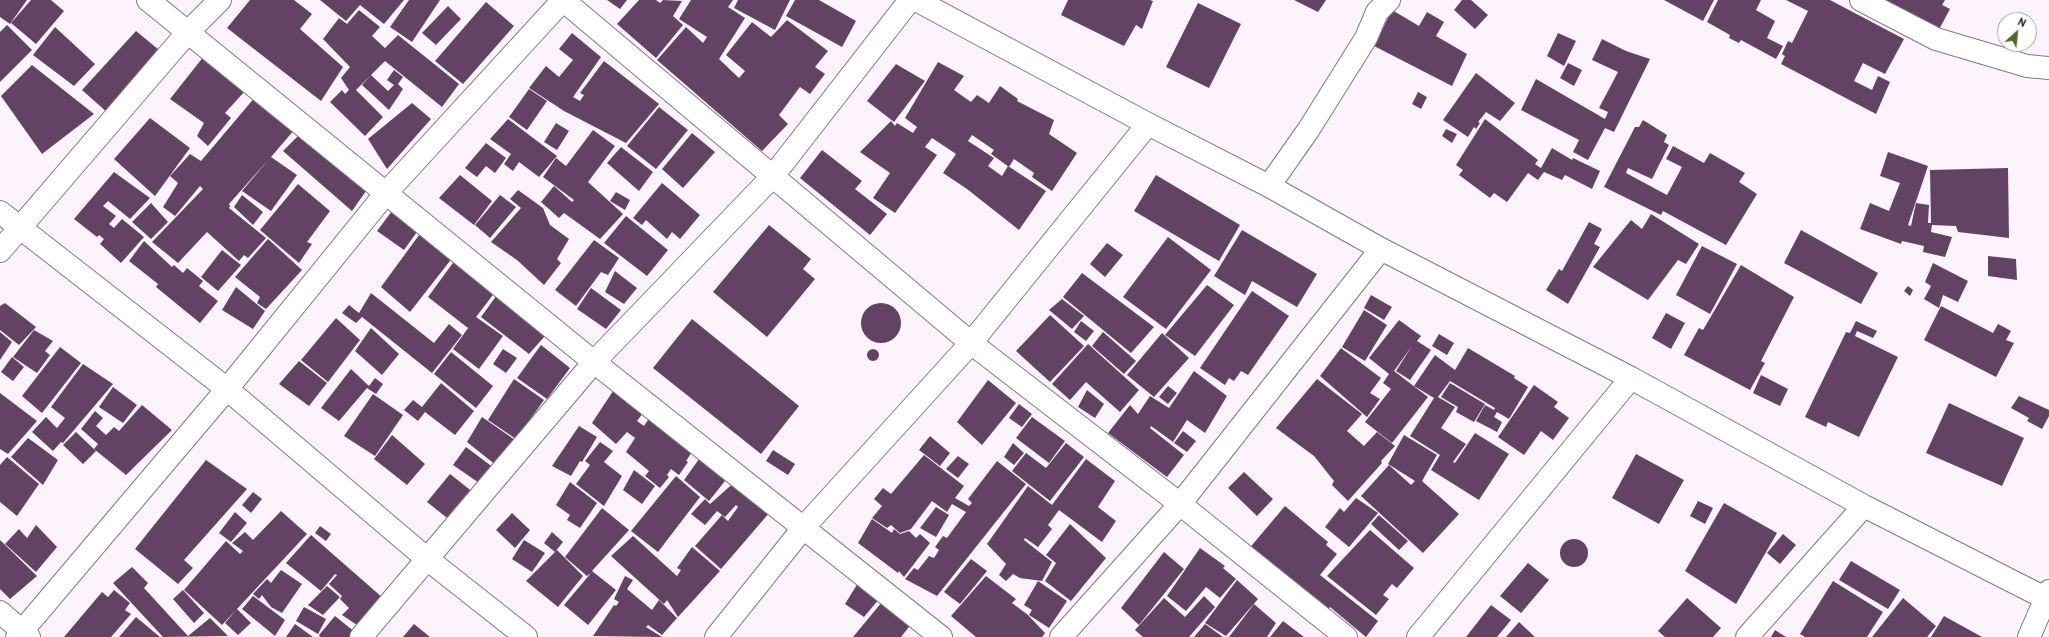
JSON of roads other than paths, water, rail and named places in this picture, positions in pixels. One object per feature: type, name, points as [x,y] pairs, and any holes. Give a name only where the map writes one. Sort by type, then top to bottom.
[{"type":"street","points":[[148,0],[594,362],[941,637]]},
{"type":"street","points":[[0,252],[188,32],[220,0]]},
{"type":"street","points":[[0,612],[23,635],[227,390],[386,193],[563,0],[971,343],[1180,504],[1346,637]]},
{"type":"street","points":[[362,637],[426,558],[594,362],[773,176],[910,0]]},
{"type":"street","points":[[916,0],[1148,124],[1269,186],[1381,249],[1631,378],[1864,506],[2048,596],[2029,637]]},
{"type":"street","points":[[1269,186],[1309,129],[1366,38],[1377,12],[1389,0]]},
{"type":"street","points":[[1861,0],[1936,39],[2027,66],[2049,68]]},
{"type":"street","points":[[716,637],[804,527],[971,343],[1148,124]]},
{"type":"street","points":[[0,212],[227,390],[426,558],[526,637]]},
{"type":"street","points":[[1061,637],[1180,504],[1381,249]]},
{"type":"street","points":[[1418,637],[1631,378]]},
{"type":"street","points":[[1747,637],[1864,506]]}]
